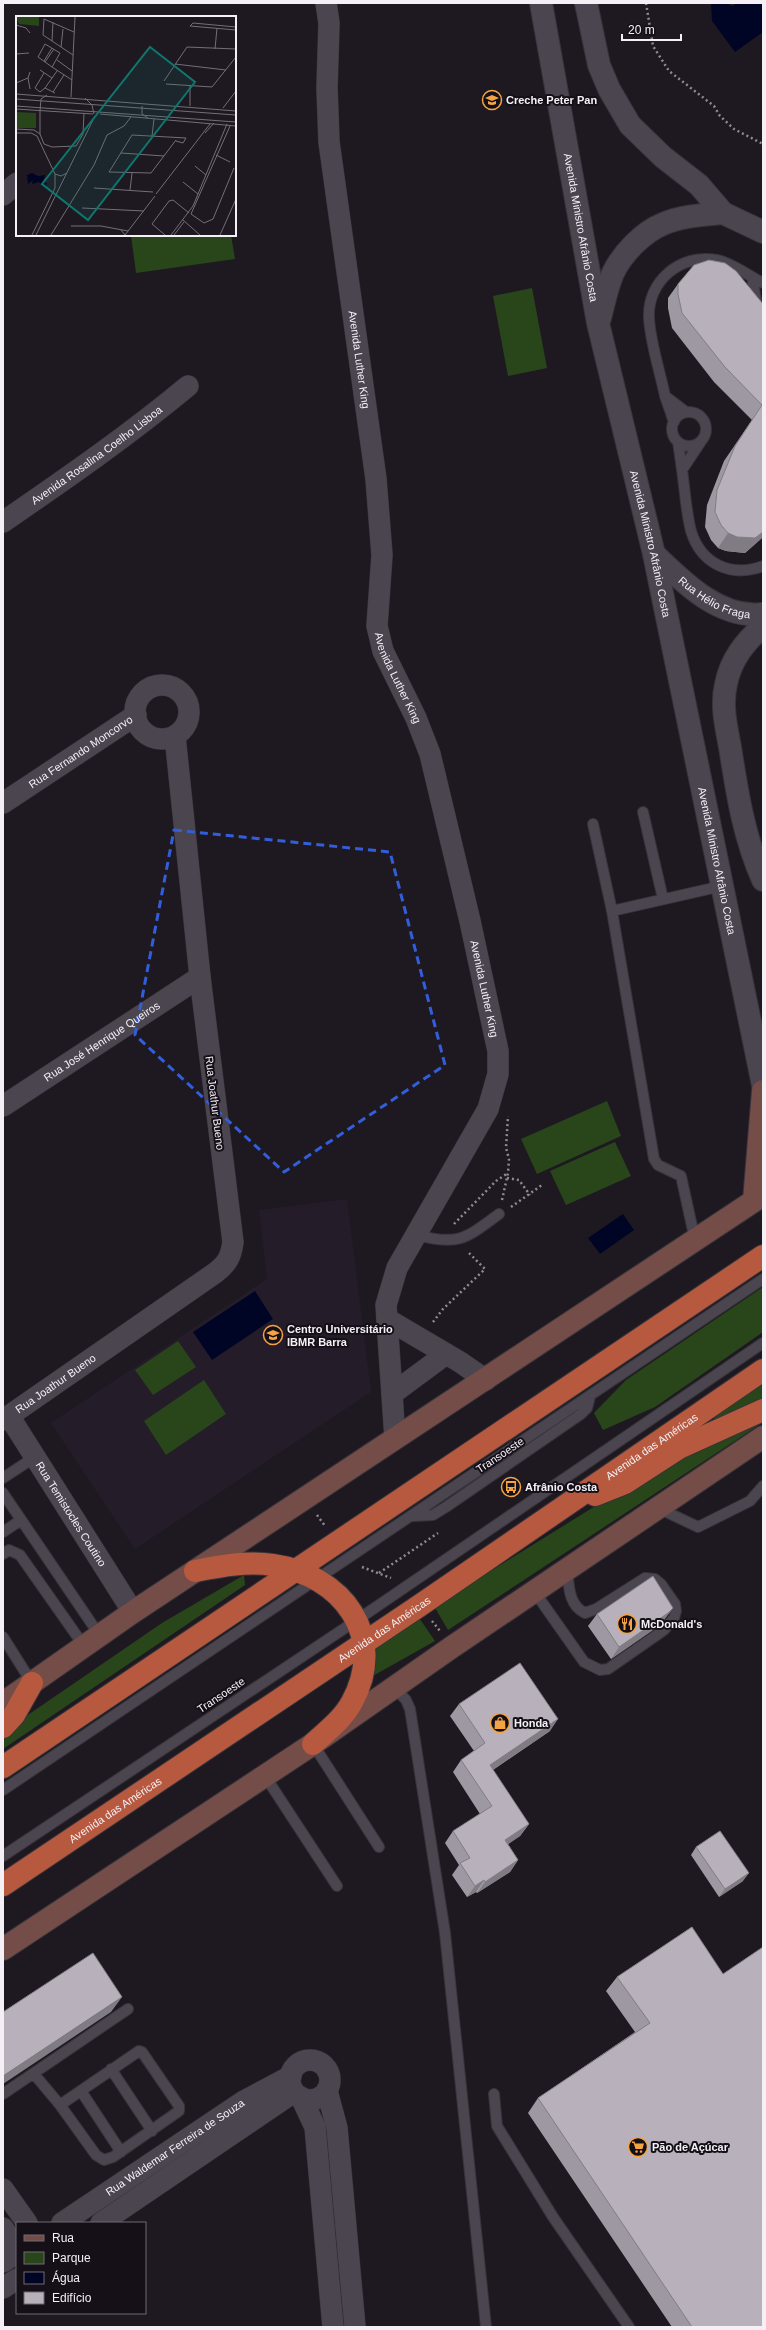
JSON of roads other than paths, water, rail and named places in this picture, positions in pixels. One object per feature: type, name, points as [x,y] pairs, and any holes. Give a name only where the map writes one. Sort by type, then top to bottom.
[{"type":"highway","points":[[3,1767],[763,1256]]},
{"type":"highway","name":"Avenida das Américas","points":[[3,1885],[364,1643],[763,1370]]},
{"type":"highway","points":[[572,1500],[602,1493],[625,1483],[679,1448],[763,1410]]},
{"type":"highway","points":[[195,1571],[234,1564],[248,1563],[273,1565],[296,1570],[316,1579],[335,1591],[348,1604],[357,1620],[364,1643],[364,1675],[352,1704],[342,1718],[313,1744]]},
{"type":"highway","points":[[3,1727],[14,1715],[32,1683]]},
{"type":"main road","points":[[4,1701],[195,1571],[486,1380],[759,1198],[763,1091]]},
{"type":"main road","points":[[3,1948],[313,1744],[534,1591],[763,1437]]},
{"type":"street","name":"Avenida Luther King","points":[[326,3],[329,23],[327,88],[329,142],[378,502],[382,556],[377,626],[383,651],[416,718],[427,747],[440,793],[498,1051],[498,1074],[488,1109],[397,1268],[390,1289],[386,1305],[395,1440]]},
{"type":"street","name":"Avenida Ministro Afrânio Costa","points":[[541,3],[598,323],[654,554],[763,1085]]},
{"type":"street","points":[[586,3],[599,65],[609,89],[630,124],[663,157],[699,185],[723,214],[763,232]]},
{"type":"street","points":[[3,196],[16,184]]},
{"type":"street","points":[[598,323],[613,273],[626,253],[644,237],[662,224],[687,217],[723,214]]},
{"type":"street","name":"Avenida Rosalina Coelho Lisboa","points":[[3,522],[100,456],[188,386]]},
{"type":"street","name":"Rua Hélio Fraga","points":[[654,554],[678,578],[704,597],[728,609],[763,614]]},
{"type":"street","points":[[763,626],[742,646],[732,663],[725,684],[723,706],[740,807],[747,836],[763,880]]},
{"type":"street","name":"Rua Fernando Moncorvo","points":[[3,803],[136,715],[138,699],[143,692],[150,687],[167,685],[182,694],[188,708],[186,724],[174,736]]},
{"type":"street","points":[[136,715],[138,724],[150,736],[158,738],[174,736]]},
{"type":"street","name":"Rua Joathur Bueno","points":[[6,1418],[225,1266],[230,1257],[232,1242],[200,977],[174,736]]},
{"type":"street","name":"Rua José Henrique Queiros","points":[[3,1106],[200,977]]},
{"type":"street","points":[[387,1319],[486,1380]]},
{"type":"street","points":[[392,1394],[446,1354]]},
{"type":"street","name":"Rua Temistocles Coutino","points":[[6,1418],[35,1457],[134,1612]]},
{"type":"street","name":"Rua Waldemar Ferreira de Souza","points":[[295,2088],[293,2069],[302,2062],[314,2060],[321,2063],[330,2075],[327,2091],[337,2128],[356,2327]]},
{"type":"street","points":[[295,2088],[315,2127],[332,2327]]},
{"type":"street","name":"Rua Waldemar Ferreira de Souza","points":[[63,2222],[244,2101],[295,2088],[315,2099],[327,2091]]},
{"type":"street","name":"Rua Waldemar Ferreira de Souza","points":[[102,2222],[295,2088]]},
{"type":"street","points":[[154,2161],[166,2179]]},
{"type":"street","points":[[3,2189],[26,2222]]},
{"type":"street","points":[[3,2228],[16,2248]]},
{"type":"street","points":[[3,2262],[16,2254]]},
{"type":"street","points":[[3,2288],[16,2280]]},
{"type":"lane","points":[[674,422],[665,396],[649,318],[654,290],[674,267],[690,261],[718,260],[763,283]]},
{"type":"lane","points":[[752,277],[758,312],[763,314]]},
{"type":"lane","points":[[665,396],[686,412]]},
{"type":"lane","points":[[682,470],[706,433],[705,422],[697,413],[686,412],[676,417],[672,433],[678,442],[682,470],[691,530],[697,545],[716,565],[730,570],[751,571],[763,566]]},
{"type":"lane","points":[[678,442],[689,446],[700,442]]},
{"type":"lane","points":[[643,812],[663,899]]},
{"type":"lane","points":[[593,824],[612,911],[654,1159],[658,1165],[681,1176],[695,1240]]},
{"type":"lane","points":[[612,911],[722,886]]},
{"type":"lane","points":[[416,1235],[439,1240],[460,1240],[499,1214]]},
{"type":"lane","name":"Transoeste","points":[[3,1790],[412,1516],[433,1515],[446,1507],[581,1414],[587,1408],[590,1396],[763,1279]]},
{"type":"lane","name":"Transoeste","points":[[3,1856],[357,1620],[452,1554],[465,1538],[593,1451],[607,1448],[763,1343]]},
{"type":"lane","points":[[3,1478],[35,1457]]},
{"type":"lane","points":[[658,1508],[698,1527],[750,1501],[763,1486]]},
{"type":"lane","points":[[3,1493],[21,1520],[92,1641]]},
{"type":"lane","points":[[3,1532],[21,1520]]},
{"type":"lane","points":[[3,1554],[9,1550],[20,1555],[92,1641]]},
{"type":"lane","points":[[534,1591],[584,1662],[600,1670],[608,1669],[629,1655],[664,1630],[674,1618],[676,1611],[675,1604],[661,1584],[654,1579],[645,1578],[596,1609],[585,1613],[579,1610],[572,1602],[567,1569]]},
{"type":"lane","points":[[3,1637],[32,1683]]},
{"type":"lane","points":[[394,1687],[406,1700],[410,1709],[446,1934],[486,2327]]},
{"type":"lane","points":[[313,1744],[379,1847]]},
{"type":"lane","points":[[265,1776],[337,1886]]},
{"type":"lane","points":[[3,2094],[128,2009]]},
{"type":"lane","points":[[34,2074],[60,2105],[96,2156],[104,2160],[121,2152],[180,2111],[142,2052],[135,2053],[60,2105]]},
{"type":"lane","points":[[111,2070],[152,2131]]},
{"type":"lane","points":[[81,2091],[121,2152]]},
{"type":"lane","points":[[494,2094],[497,2126],[553,2218],[629,2327]]},
{"type":"water","points":[[711,3],[726,3],[733,6],[736,3],[763,3],[763,32],[735,52],[712,21]]},
{"type":"water","points":[[623,1214],[634,1230],[600,1254],[588,1238]]},
{"type":"water","points":[[255,1291],[273,1319],[212,1360],[193,1332]]},
{"type":"place","name":"Creche Peter Pan","points":[[492,100]]},
{"type":"place","name":"Centro Universitário IBMR Barra","points":[[273,1335]]},
{"type":"place","name":"Afrânio Costa","points":[[511,1487]]},
{"type":"place","name":"McDonald's","points":[[627,1624]]},
{"type":"place","name":"Honda","points":[[500,1723]]},
{"type":"place","name":"Pão de Açúcar","points":[[638,2147]]}]
